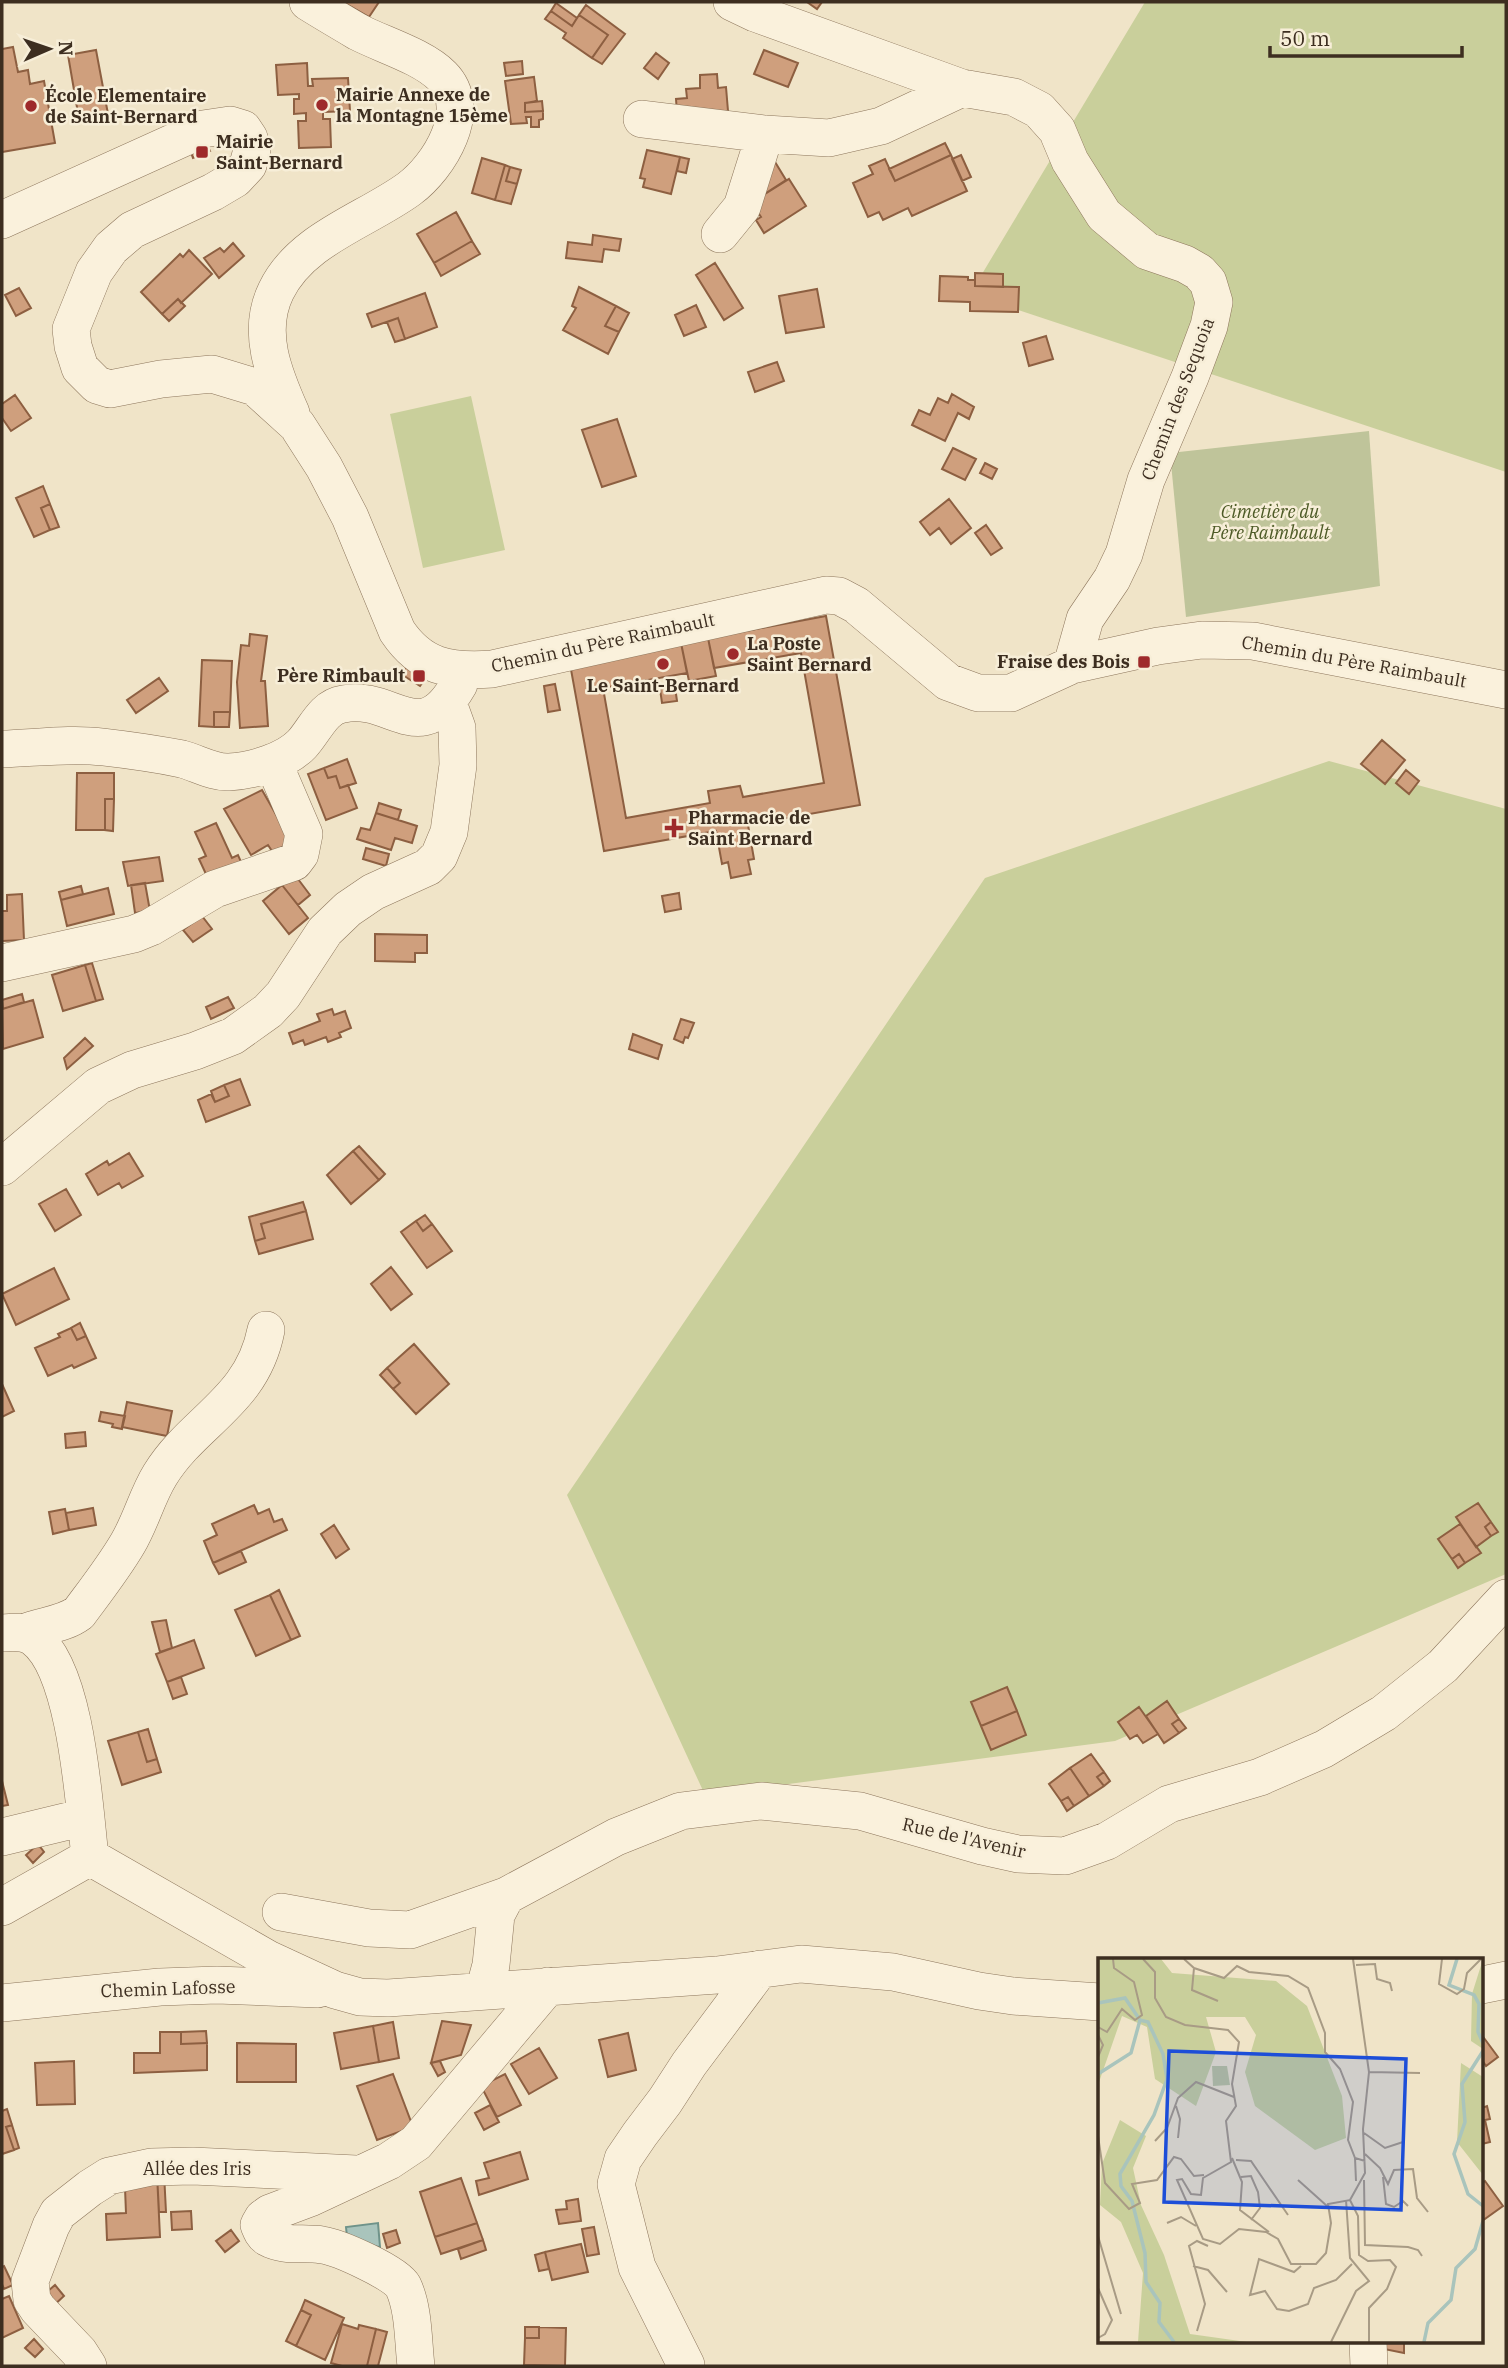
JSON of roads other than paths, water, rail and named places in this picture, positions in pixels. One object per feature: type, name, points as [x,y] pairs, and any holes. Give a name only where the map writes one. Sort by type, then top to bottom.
[{"type":"street","points":[[297,425],[274,375],[266,326],[275,292],[292,266],[331,236],[410,188],[440,155],[454,124],[456,104],[451,86],[440,74],[358,32],[308,2]]},
{"type":"street","name":"Chemin des Sequoia","points":[[732,2],[755,13],[962,89],[1014,97],[1039,110],[1057,130],[1070,161],[1104,215],[1147,251],[1185,264],[1199,272],[1208,282],[1214,302],[1211,319],[1190,377],[1146,480],[1124,554],[1112,579],[1085,618],[1072,665]]},
{"type":"street","points":[[642,119],[765,134],[829,138],[881,126],[962,89]]},
{"type":"street","name":"Chemin du Père Raimbault","points":[[2,220],[203,129],[230,125],[243,129],[250,138],[252,150],[248,164],[235,179],[132,230],[111,248],[94,272],[71,329],[80,369],[97,386],[110,389],[161,379],[212,374],[255,387],[297,425],[324,467],[350,517],[397,631],[408,647],[422,659],[443,667],[467,671],[492,669],[826,595],[839,596],[856,605],[948,682],[978,692],[1011,693],[1072,665],[1158,646],[1202,640],[1254,641],[1506,690]]},
{"type":"street","points":[[720,234],[742,207],[765,134]]},
{"type":"street","points":[[2,749],[101,746],[182,760],[227,772],[273,762],[289,755],[326,713],[345,703],[368,705],[408,717],[438,713],[448,704],[467,671]]},
{"type":"street","points":[[2,1167],[98,1086],[132,1069],[195,1051],[233,1036],[268,1011],[283,995],[325,931],[348,909],[373,892],[428,867],[439,856],[449,832],[458,765],[457,728],[448,704]]},
{"type":"street","points":[[2,963],[135,934],[215,889],[294,862],[300,854],[304,834],[273,762]]},
{"type":"street","points":[[13,1633],[68,1621],[79,1612],[129,1541],[160,1475],[174,1455],[228,1404],[245,1381],[258,1357],[266,1330]]},
{"type":"street","name":"Rue de l'Avenir","points":[[281,1912],[369,1928],[410,1930],[506,1896],[616,1837],[681,1811],[761,1801],[860,1811],[994,1849],[1018,1854],[1065,1856],[1107,1841],[1169,1804],[1260,1777],[1324,1749],[1384,1713],[1443,1666],[1506,1598]]},
{"type":"street","points":[[13,1633],[34,1638],[44,1649],[56,1668],[66,1696],[76,1742],[90,1857]]},
{"type":"street","points":[[2,1837],[85,1817]]},
{"type":"street","points":[[2,1907],[90,1857]]},
{"type":"street","points":[[90,1857],[268,1959],[335,1990],[360,1997],[388,1998],[717,1975],[801,1964],[893,1972],[1013,1996],[1098,2002]]},
{"type":"street","points":[[484,1991],[491,1965],[496,1915],[506,1896]]},
{"type":"street","points":[[685,2365],[637,2267],[616,2184],[623,2159],[760,1969]]},
{"type":"street","points":[[1484,1985],[1506,1980]]},
{"type":"street","name":"Chemin Lafosse","points":[[2,2003],[160,1987],[217,1985],[335,1990]]},
{"type":"street","name":"Allée des Iris","points":[[416,2366],[408,2307],[401,2283],[386,2272],[324,2245],[287,2243],[268,2238],[260,2225],[263,2218],[270,2213],[310,2198],[389,2161],[416,2143],[548,1986]]},
{"type":"street","name":"Allée des Iris","points":[[88,2366],[79,2352],[38,2309],[32,2300],[30,2281],[58,2213],[90,2188],[109,2176],[151,2167],[193,2166],[361,2174]]},
{"type":"street","points":[[1368,2344],[1369,2366]]},
{"type":"water","points":[[378,2223],[380,2247],[356,2244],[347,2237],[346,2227]]},
{"type":"place","name":"Mairie Annexe de la Montagne 15ème","points":[[322,105]]},
{"type":"place","name":"École Elementaire de Saint-Bernard","points":[[31,106]]},
{"type":"place","name":"Mairie Saint-Bernard","points":[[202,152]]},
{"type":"place","name":"La Poste Saint Bernard","points":[[733,654]]},
{"type":"place","name":"Fraise des Bois","points":[[1144,662]]},
{"type":"place","name":"Le Saint-Bernard","points":[[663,664]]},
{"type":"place","name":"Père Rimbault","points":[[419,676]]},
{"type":"place","name":"Pharmacie de Saint Bernard","points":[[674,828]]},
{"type":"park label","name":"Cimetière du Père Raimbault","points":[[1270,522]]}]
